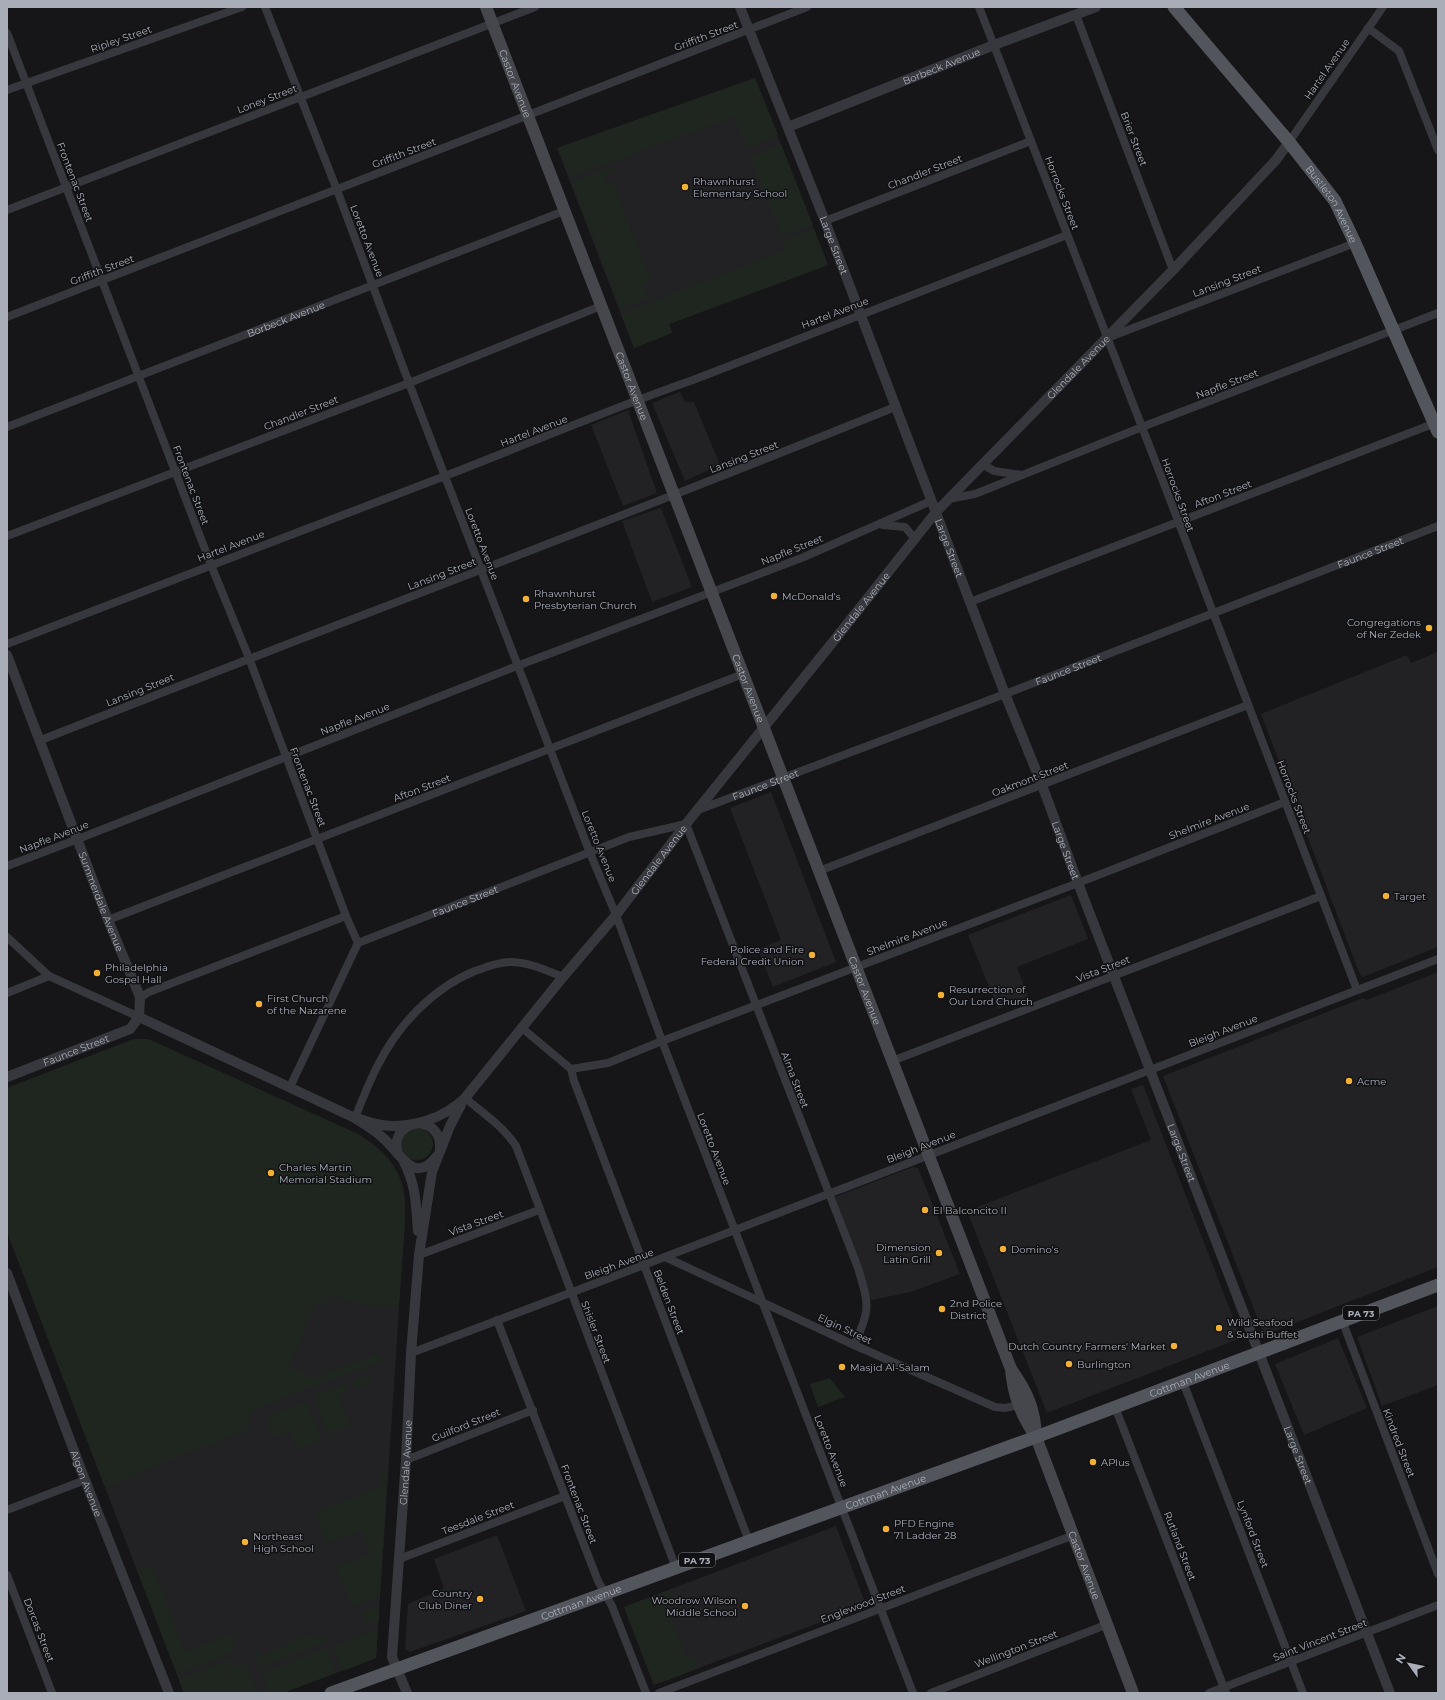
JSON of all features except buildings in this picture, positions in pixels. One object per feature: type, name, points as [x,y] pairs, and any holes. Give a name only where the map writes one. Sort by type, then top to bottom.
[{"type":"main road","name":"Castor Avenue","points":[[486,7],[1010,1369],[1013,1389],[1019,1405],[1026,1422],[1036,1437],[1133,1693]]},
{"type":"main road","name":"Bustleton Avenue","points":[[1174,7],[1288,142],[1335,201],[1356,243],[1437,426]]},
{"type":"main road","name":"Cottman Avenue","points":[[330,1693],[1036,1437],[1342,1320],[1438,1285]]},
{"type":"main road","name":"Castor Avenue","points":[[1010,1369],[1023,1384],[1035,1418],[1036,1437]]},
{"type":"street","name":"Ripley Street","points":[[7,90],[242,7]]},
{"type":"street","name":"Loretto Avenue","points":[[265,7],[337,190],[444,476],[482,570],[590,853],[616,915],[734,1230],[913,1693]]},
{"type":"street","name":"Loney Street","points":[[7,210],[535,7]]},
{"type":"street","name":"Large Street","points":[[740,7],[825,221],[1005,694],[1042,785],[1078,883],[1390,1693]]},
{"type":"street","name":"Griffith Street","points":[[7,316],[337,190],[807,7]]},
{"type":"street","name":"Horrocks Street","points":[[979,7],[1032,141],[1106,338],[1142,427],[1177,522],[1214,613],[1357,990]]},
{"type":"street","name":"Borbeck Avenue","points":[[788,127],[994,45],[1096,7]]},
{"type":"street","name":"Hartel Avenue","points":[[1288,142],[1383,7]]},
{"type":"street","name":"Brier Street","points":[[1076,15],[1173,270]]},
{"type":"street","points":[[1368,28],[1399,51],[1438,150]]},
{"type":"street","name":"Frontenac Street","points":[[7,33],[103,280],[175,472],[249,658],[346,916],[358,943]]},
{"type":"street","name":"Chandler Street","points":[[825,221],[1032,141]]},
{"type":"street","name":"Glendale Avenue","points":[[396,1669],[392,1657],[406,1460],[411,1353],[419,1255],[428,1190],[438,1154],[454,1117],[465,1098],[563,977],[616,915],[686,824],[936,512],[1173,270],[1276,160],[1288,142]]},
{"type":"street","name":"Borbeck Avenue","points":[[7,427],[564,211]]},
{"type":"street","name":"Hartel Avenue","points":[[7,644],[211,564],[582,423],[637,400],[693,380],[1067,235]]},
{"type":"street","name":"Lansing Street","points":[[1106,338],[1356,243]]},
{"type":"street","name":"Chandler Street","points":[[7,536],[409,383],[601,306]]},
{"type":"street","name":"Napfle Street","points":[[948,499],[975,494],[1142,427],[1438,313]]},
{"type":"street","name":"Lansing Street","points":[[41,740],[249,658],[482,570],[895,407]]},
{"type":"street","name":"Afton Street","points":[[970,602],[1177,522],[1437,426]]},
{"type":"street","name":"Napfle Street","points":[[982,464],[994,472],[1023,475]]},
{"type":"street","name":"Napfle Street","points":[[711,593],[804,557],[931,501]]},
{"type":"street","name":"Napfle Street","points":[[880,524],[905,526],[915,539]]},
{"type":"street","name":"Faunce Street","points":[[698,810],[1005,694],[1438,526]]},
{"type":"street","name":"Napfle Avenue","points":[[7,866],[518,666],[711,593]]},
{"type":"street","name":"Summerdale Avenue","points":[[7,655],[41,740],[108,920],[140,998],[139,1017]]},
{"type":"street","name":"Afton Street","points":[[108,920],[743,674]]},
{"type":"street","name":"Oakmont Street","points":[[818,870],[1248,705]]},
{"type":"street","name":"Shelmire Avenue","points":[[571,1069],[608,1063],[755,1005],[1078,883],[1285,802]]},
{"type":"street","name":"Faunce Street","points":[[358,943],[590,853],[629,836],[686,824]]},
{"type":"street","name":"Alma Street","points":[[686,824],[854,1259],[868,1306],[865,1319],[854,1345]]},
{"type":"street","name":"Vista Street","points":[[892,1061],[1321,896]]},
{"type":"street","points":[[140,998],[149,992],[346,916]]},
{"type":"street","points":[[7,937],[49,976],[355,1118],[384,1138],[402,1161],[410,1166],[422,1167],[429,1164],[438,1154],[440,1140],[435,1131],[428,1125],[381,1125],[355,1118]]},
{"type":"street","points":[[290,1087],[358,943]]},
{"type":"street","name":"Bleigh Avenue","points":[[411,1353],[665,1257],[1438,959]]},
{"type":"street","points":[[355,1118],[378,1065],[391,1042],[406,1022],[422,1006],[461,976],[489,966],[509,962],[531,964],[563,977]]},
{"type":"street","points":[[7,994],[49,976]]},
{"type":"street","name":"Faunce Street","points":[[7,1077],[130,1029],[139,1017]]},
{"type":"street","points":[[522,1028],[571,1069]]},
{"type":"street","name":"Belden Street","points":[[571,1069],[574,1081],[749,1541]]},
{"type":"street","name":"Glendale Avenue","points":[[419,1255],[415,1190],[413,1181],[397,1150],[397,1140],[401,1131],[414,1124],[445,1114],[465,1098]]},
{"type":"street","name":"Shisler Street","points":[[465,1098],[510,1137],[516,1146],[676,1568]]},
{"type":"street","name":"Vista Street","points":[[419,1255],[540,1210]]},
{"type":"street","name":"Elgin Street","points":[[665,1257],[854,1345],[995,1408],[1005,1408],[1019,1405]]},
{"type":"street","name":"Algon Avenue","points":[[7,1273],[10,1291],[169,1693]]},
{"type":"street","name":"Frontenac Street","points":[[497,1320],[598,1581],[612,1606],[646,1693]]},
{"type":"street","name":"Kindred Street","points":[[1342,1320],[1438,1574]]},
{"type":"street","name":"Lynford Street","points":[[1183,1382],[1303,1693]]},
{"type":"street","name":"Rutland Street","points":[[1115,1407],[1225,1690]]},
{"type":"street","name":"Guilford Street","points":[[406,1460],[533,1410]]},
{"type":"street","points":[[7,1510],[85,1480]]},
{"type":"street","name":"Teesdale Street","points":[[398,1559],[565,1496]]},
{"type":"street","name":"Englewood Street","points":[[659,1693],[1074,1535]]},
{"type":"street","name":"Dorcas Street","points":[[7,1575],[52,1693]]},
{"type":"street","name":"Saint Vincent Street","points":[[1209,1693],[1225,1690],[1291,1662],[1438,1605]]},
{"type":"street","name":"Wellington Street","points":[[931,1693],[1108,1624]]},
{"type":"street","points":[[396,1669],[407,1693]]},
{"type":"shaded area","name":"Rhawnhurst Elementary School","points":[[755,78],[828,265],[669,324],[672,333],[634,348],[557,148]]},
{"type":"shaded area","points":[[755,78],[778,135],[747,148],[734,117],[571,177],[557,148]]},
{"type":"shaded area","points":[[781,144],[813,225],[782,236],[750,156]]},
{"type":"shaded area","points":[[615,165],[616,170],[603,176],[606,184],[612,182],[651,281],[643,284],[648,298],[621,308],[572,182]]},
{"type":"shaded area","points":[[814,229],[828,265],[669,324],[672,333],[634,348],[621,314],[785,250],[782,241]]},
{"type":"shaded area","points":[[680,392],[685,402],[694,402],[720,465],[685,481],[652,403]]},
{"type":"shaded area","points":[[628,410],[657,493],[623,506],[591,425]]},
{"type":"shaded area","points":[[661,508],[692,587],[652,602],[622,521]]},
{"type":"shaded area","points":[[1438,652],[1438,947],[1363,977],[1360,975],[1261,714],[1407,655],[1411,663]]},
{"type":"shaded area","points":[[771,792],[836,962],[773,987],[758,949],[781,940],[730,808]]},
{"type":"shaded area","points":[[1071,895],[1088,939],[1017,967],[1028,997],[998,1009],[968,935]]},
{"type":"shaded area","points":[[1438,972],[1438,1267],[1264,1335],[1163,1076],[1363,998],[1367,1000]]},
{"type":"shaded area","points":[[134,1039],[157,1043],[358,1134],[377,1147],[389,1159],[398,1173],[403,1186],[405,1199],[405,1219],[376,1658],[283,1693],[184,1693],[7,1232],[7,1088]]},
{"type":"shaded area","points":[[134,1039],[148,1039],[358,1134],[373,1145],[385,1155],[394,1167],[399,1178],[405,1205],[404,1239],[399,1304],[380,1306],[364,1305],[348,1301],[331,1293],[323,1307],[316,1304],[288,1366],[315,1378],[379,1353],[382,1361],[254,1409],[248,1418],[251,1428],[128,1477],[106,1490],[7,1232],[7,1088]]},
{"type":"shaded area","points":[[1143,1085],[1241,1338],[1047,1413],[967,1211],[1151,1140],[1131,1089]]},
{"type":"shaded area","points":[[414,1128],[420,1128],[429,1132],[433,1144],[429,1156],[420,1160],[414,1160],[405,1156],[401,1147],[401,1141],[405,1132]]},
{"type":"shaded area","points":[[913,1167],[918,1168],[960,1274],[911,1292],[871,1300],[835,1197]]},
{"type":"shaded area","points":[[1438,1306],[1438,1385],[1382,1406],[1357,1337]]},
{"type":"shaded area","points":[[1338,1338],[1367,1408],[1304,1435],[1275,1364]]},
{"type":"shaded area","points":[[370,1374],[373,1381],[355,1388],[352,1381]]},
{"type":"shaded area","points":[[830,1378],[845,1397],[818,1407],[810,1384]]},
{"type":"shaded area","points":[[345,1384],[348,1392],[338,1396],[350,1426],[329,1434],[326,1431],[315,1399],[318,1394]]},
{"type":"shaded area","points":[[306,1401],[320,1436],[314,1443],[298,1449],[291,1432],[277,1437],[271,1434],[265,1418]]},
{"type":"shaded area","points":[[388,1470],[380,1596],[352,1607],[336,1567],[371,1553],[362,1530],[327,1543],[316,1512],[383,1486],[378,1475]]},
{"type":"shaded area","name":"Woodrow Wilson Middle School","points":[[836,1526],[866,1605],[654,1685],[624,1607]]},
{"type":"shaded area","points":[[497,1535],[526,1611],[410,1652],[405,1649],[408,1604],[444,1588],[434,1559]]},
{"type":"shaded area","points":[[152,1565],[185,1652],[234,1633],[232,1652],[177,1674],[137,1570]]},
{"type":"shaded area","points":[[669,1590],[671,1598],[665,1600],[686,1658],[693,1656],[697,1669],[660,1683],[657,1680],[652,1680],[624,1607]]},
{"type":"shaded area","points":[[379,1605],[379,1621],[365,1624],[360,1613]]},
{"type":"shaded area","points":[[378,1629],[376,1658],[343,1671],[333,1646]]},
{"type":"shaded area","points":[[309,1633],[312,1639],[323,1634],[326,1642],[260,1667],[254,1651],[256,1648],[260,1658]]},
{"type":"shaded area","points":[[327,1648],[336,1673],[283,1693],[269,1693],[262,1673]]},
{"type":"shaded area","points":[[231,1659],[235,1667],[246,1663],[258,1693],[184,1693],[179,1680]]},
{"type":"place","name":"Rhawnhurst Elementary School","points":[[685,187]]},
{"type":"place","name":"McDonald's","points":[[774,596]]},
{"type":"place","name":"Rhawnhurst Presbyterian Church","points":[[526,599]]},
{"type":"place","name":"Congregations of Ner Zedek","points":[[1429,628]]},
{"type":"place","name":"Target","points":[[1386,896]]},
{"type":"place","name":"Police and Fire Federal Credit Union","points":[[812,955]]},
{"type":"place","name":"Philadelphia Gospel Hall","points":[[97,973]]},
{"type":"place","name":"Resurrection of Our Lord Church","points":[[941,995]]},
{"type":"place","name":"First Church of the Nazarene","points":[[259,1004]]},
{"type":"place","name":"Acme","points":[[1349,1081]]},
{"type":"place","name":"Charles Martin Memorial Stadium","points":[[271,1173]]},
{"type":"place","name":"El Balconcito II","points":[[925,1210]]},
{"type":"place","name":"Domino's","points":[[1003,1249]]},
{"type":"place","name":"Dimension Latin Grill","points":[[939,1253]]},
{"type":"place","name":"2nd Police District","points":[[942,1309]]},
{"type":"place","name":"Wild Seafood & Sushi Buffet","points":[[1219,1328]]},
{"type":"place","name":"Dutch Country Farmers' Market","points":[[1174,1346]]},
{"type":"place","name":"Burlington","points":[[1069,1364]]},
{"type":"place","name":"Masjid Al-Salam","points":[[842,1367]]},
{"type":"place","name":"APlus","points":[[1093,1462]]},
{"type":"place","name":"PFD Engine 71 Ladder 28","points":[[886,1529]]},
{"type":"place","name":"Northeast High School","points":[[245,1542]]},
{"type":"place","name":"Country Club Diner","points":[[480,1599]]},
{"type":"place","name":"Woodrow Wilson Middle School","points":[[745,1606]]}]
